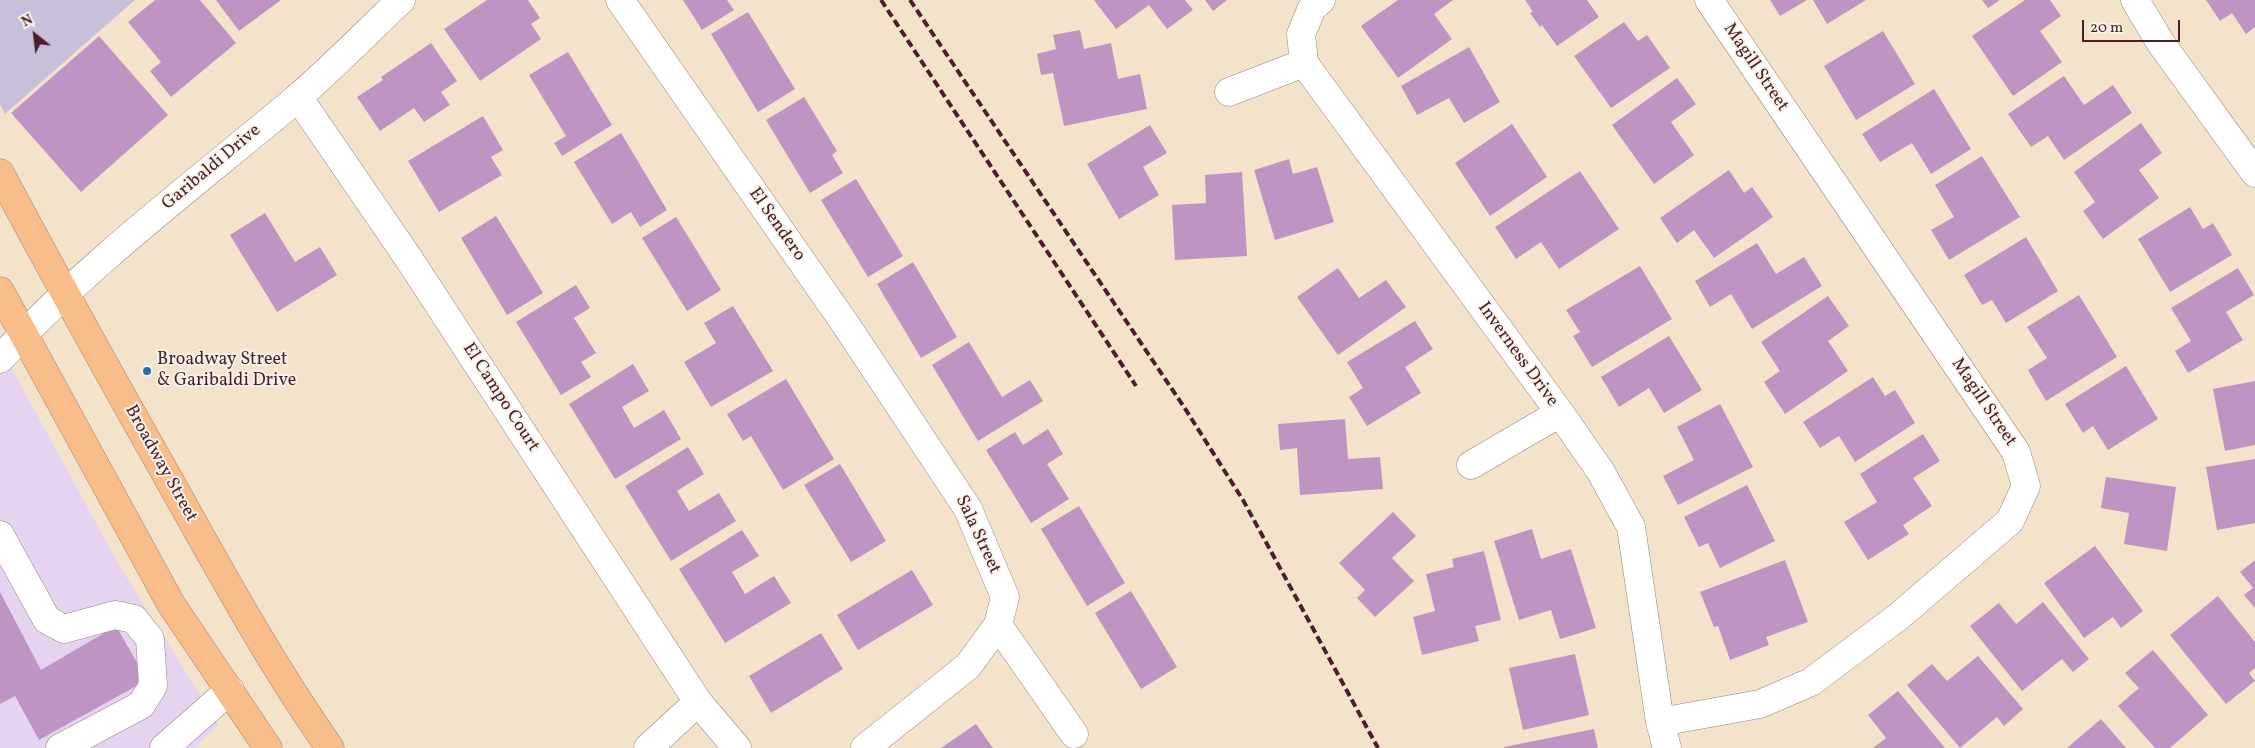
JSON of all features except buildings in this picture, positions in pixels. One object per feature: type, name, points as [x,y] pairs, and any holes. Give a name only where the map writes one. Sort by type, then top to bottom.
[{"type":"main road","name":"Broadway Street","points":[[0,173],[64,294],[219,568],[306,712],[330,748]]},
{"type":"main road","points":[[0,292],[171,604],[268,748]]},
{"type":"street","name":"Garibaldi Drive","points":[[0,359],[64,294],[114,249],[298,97],[401,0]]},
{"type":"street","name":"El Sendero","points":[[620,0],[846,325],[930,451]]},
{"type":"street","points":[[1229,92],[1304,63],[1301,34],[1312,8],[1321,0]]},
{"type":"street","name":"Magill Street","points":[[1660,722],[1760,704],[1811,682],[1898,617],[2010,521],[2026,486],[2016,452],[1709,0]]},
{"type":"street","points":[[2135,0],[2160,42],[2255,173]]},
{"type":"street","name":"Inverness Drive","points":[[1304,63],[1560,413],[1601,472],[1631,527],[1660,722],[1667,748]]},
{"type":"street","name":"El Campo Court","points":[[298,97],[410,259],[698,702]]},
{"type":"street","points":[[1471,464],[1560,413]]},
{"type":"street","name":"Sala Street","points":[[865,748],[968,666],[998,625],[1005,598],[968,508],[930,451]]},
{"type":"street","points":[[0,535],[47,620],[64,629],[115,615],[134,619],[150,638],[153,686],[141,705],[60,748]]},
{"type":"street","points":[[998,625],[1074,734]]},
{"type":"street","points":[[164,748],[230,690]]},
{"type":"street","points":[[648,748],[698,702],[737,748]]},
{"type":"shaded area","points":[[0,0],[135,0],[5,114],[0,104]]},
{"type":"shaded area","points":[[0,347],[119,565],[219,725],[194,748],[0,748]]},
{"type":"railway","points":[[881,0],[1136,386]]},
{"type":"railway","points":[[910,0],[1184,407],[1243,500],[1378,748]]},
{"type":"place","name":"Broadway Street & Garibaldi Drive","points":[[147,371]]}]
